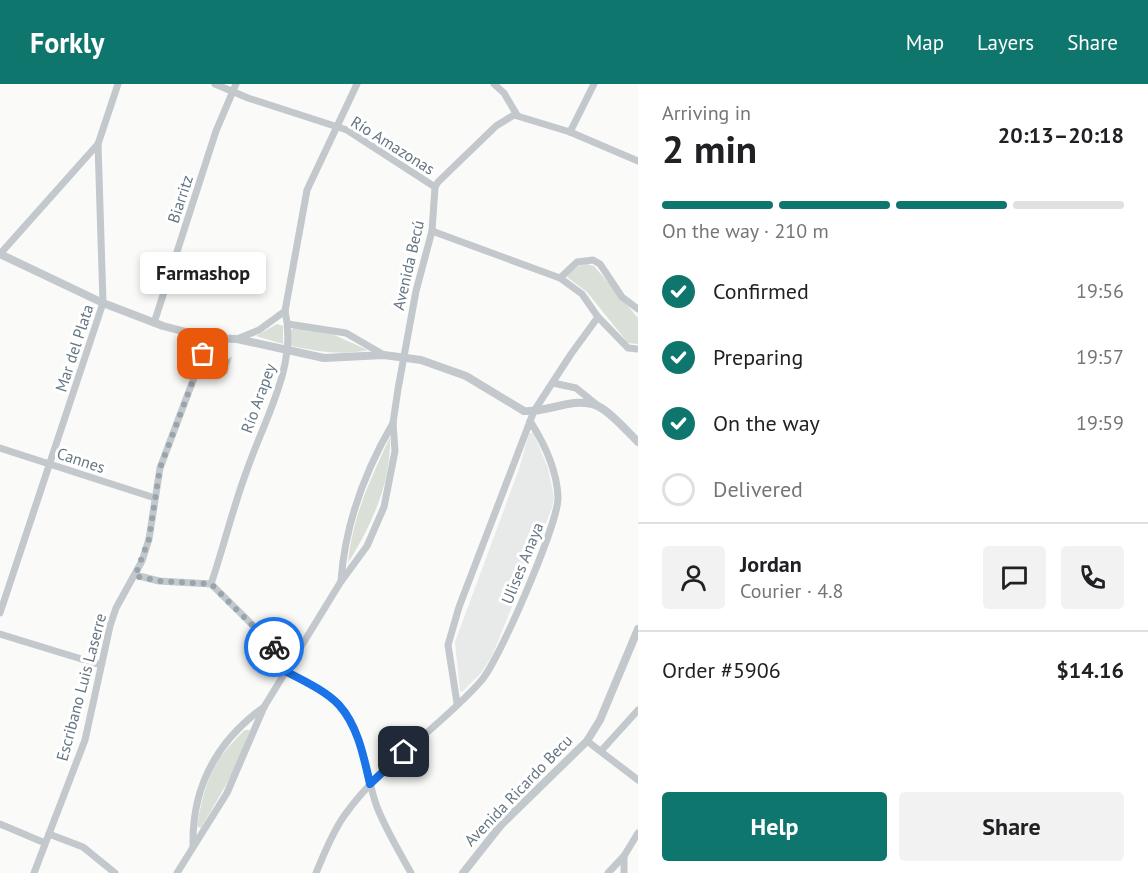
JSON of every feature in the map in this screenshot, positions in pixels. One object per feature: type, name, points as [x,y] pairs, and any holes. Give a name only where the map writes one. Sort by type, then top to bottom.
[{"type":"street","name":"Mar del Plata","points":[[0,613],[103,303],[98,144],[118,84]]},
{"type":"street","name":"Río Amazonas","points":[[215,84],[235,88],[248,98],[336,126],[358,136],[435,187]]},
{"type":"street","name":"Río Arapey","points":[[211,584],[246,472],[285,368],[288,324],[285,311],[307,190],[357,84]]},
{"type":"street","points":[[494,84],[504,93],[517,115]]},
{"type":"street","points":[[570,132],[594,84]]},
{"type":"street","name":"Biarritz","points":[[154,323],[216,131],[235,88]]},
{"type":"street","points":[[435,187],[442,177],[496,126],[511,115],[570,132],[638,161]]},
{"type":"street","points":[[98,144],[0,254],[103,303],[154,323],[209,339],[237,339],[287,351],[338,358],[384,355],[429,363],[466,376],[518,408],[534,411],[577,404],[597,405]]},
{"type":"street","name":"Avenida Becú","points":[[393,423],[416,291],[432,231],[435,187]]},
{"type":"street","points":[[432,231],[560,278],[582,294],[598,317],[628,348],[638,349]]},
{"type":"street","points":[[560,278],[577,262],[593,260],[600,264],[622,297],[638,308]]},
{"type":"street","points":[[237,339],[259,330],[285,311]]},
{"type":"street","points":[[457,703],[450,662],[450,635],[534,411],[598,317]]},
{"type":"street","points":[[288,324],[346,333],[384,355]]},
{"type":"street","name":"Escribano Luis Laserre","points":[[33,873],[85,741],[100,665],[116,608],[135,576],[149,539],[157,482],[170,437],[209,339]]},
{"type":"street","points":[[553,383],[576,388],[638,442]]},
{"type":"street","name":"Ulises Anaya","points":[[316,873],[344,816],[370,784],[483,680],[504,643],[555,517],[558,499],[553,470],[530,421]]},
{"type":"street","points":[[340,583],[345,544],[357,497],[393,423]]},
{"type":"street","points":[[177,873],[227,793],[264,707],[340,583],[367,546],[384,507],[395,451],[393,423]]},
{"type":"street","name":"Cannes","points":[[0,448],[155,498]]},
{"type":"street","points":[[135,576],[159,581],[211,584],[292,664]]},
{"type":"street","name":"Avenida Ricardo Becu","points":[[463,873],[501,825],[587,741],[600,720],[638,629]]},
{"type":"street","points":[[0,634],[100,665]]},
{"type":"street","points":[[287,672],[339,705],[359,743],[384,824],[411,873]]},
{"type":"street","points":[[193,845],[193,819],[210,766],[248,718],[264,707]]},
{"type":"street","points":[[601,751],[638,711]]},
{"type":"street","points":[[587,741],[638,780]]},
{"type":"street","points":[[0,824],[45,843]]},
{"type":"street","points":[[608,873],[624,856],[638,833]]},
{"type":"street","points":[[49,834],[83,847],[116,873]]},
{"type":"street","points":[[624,856],[624,873]]},
{"type":"shaded area","points":[[587,264],[594,266],[638,318],[638,344],[628,343],[587,292],[567,277],[567,274],[578,266]]},
{"type":"shaded area","points":[[277,324],[283,326],[283,344],[256,336]]},
{"type":"shaded area","points":[[295,327],[334,335],[368,350],[339,353],[291,346],[290,331]]},
{"type":"shaded area","points":[[533,432],[548,468],[554,497],[552,508],[492,656],[481,673],[462,692],[460,691],[455,642],[519,469],[529,434]]},
{"type":"shaded area","points":[[390,437],[387,471],[378,503],[348,563],[358,513]]},
{"type":"shaded area","points":[[245,730],[250,730],[234,771],[201,828],[197,826],[207,784],[217,762]]},
{"type":"building","points":[[231,358],[227,373],[218,371],[222,360]]},
{"type":"way so far","points":[[203,354],[160,468],[149,539],[135,576],[159,581],[211,584],[274,647]]},
{"type":"place","name":"Farmashop","points":[[203,354]]},
{"type":"route","points":[[274,647],[292,664],[287,672],[339,705],[354,730],[370,784],[404,752]]}]
